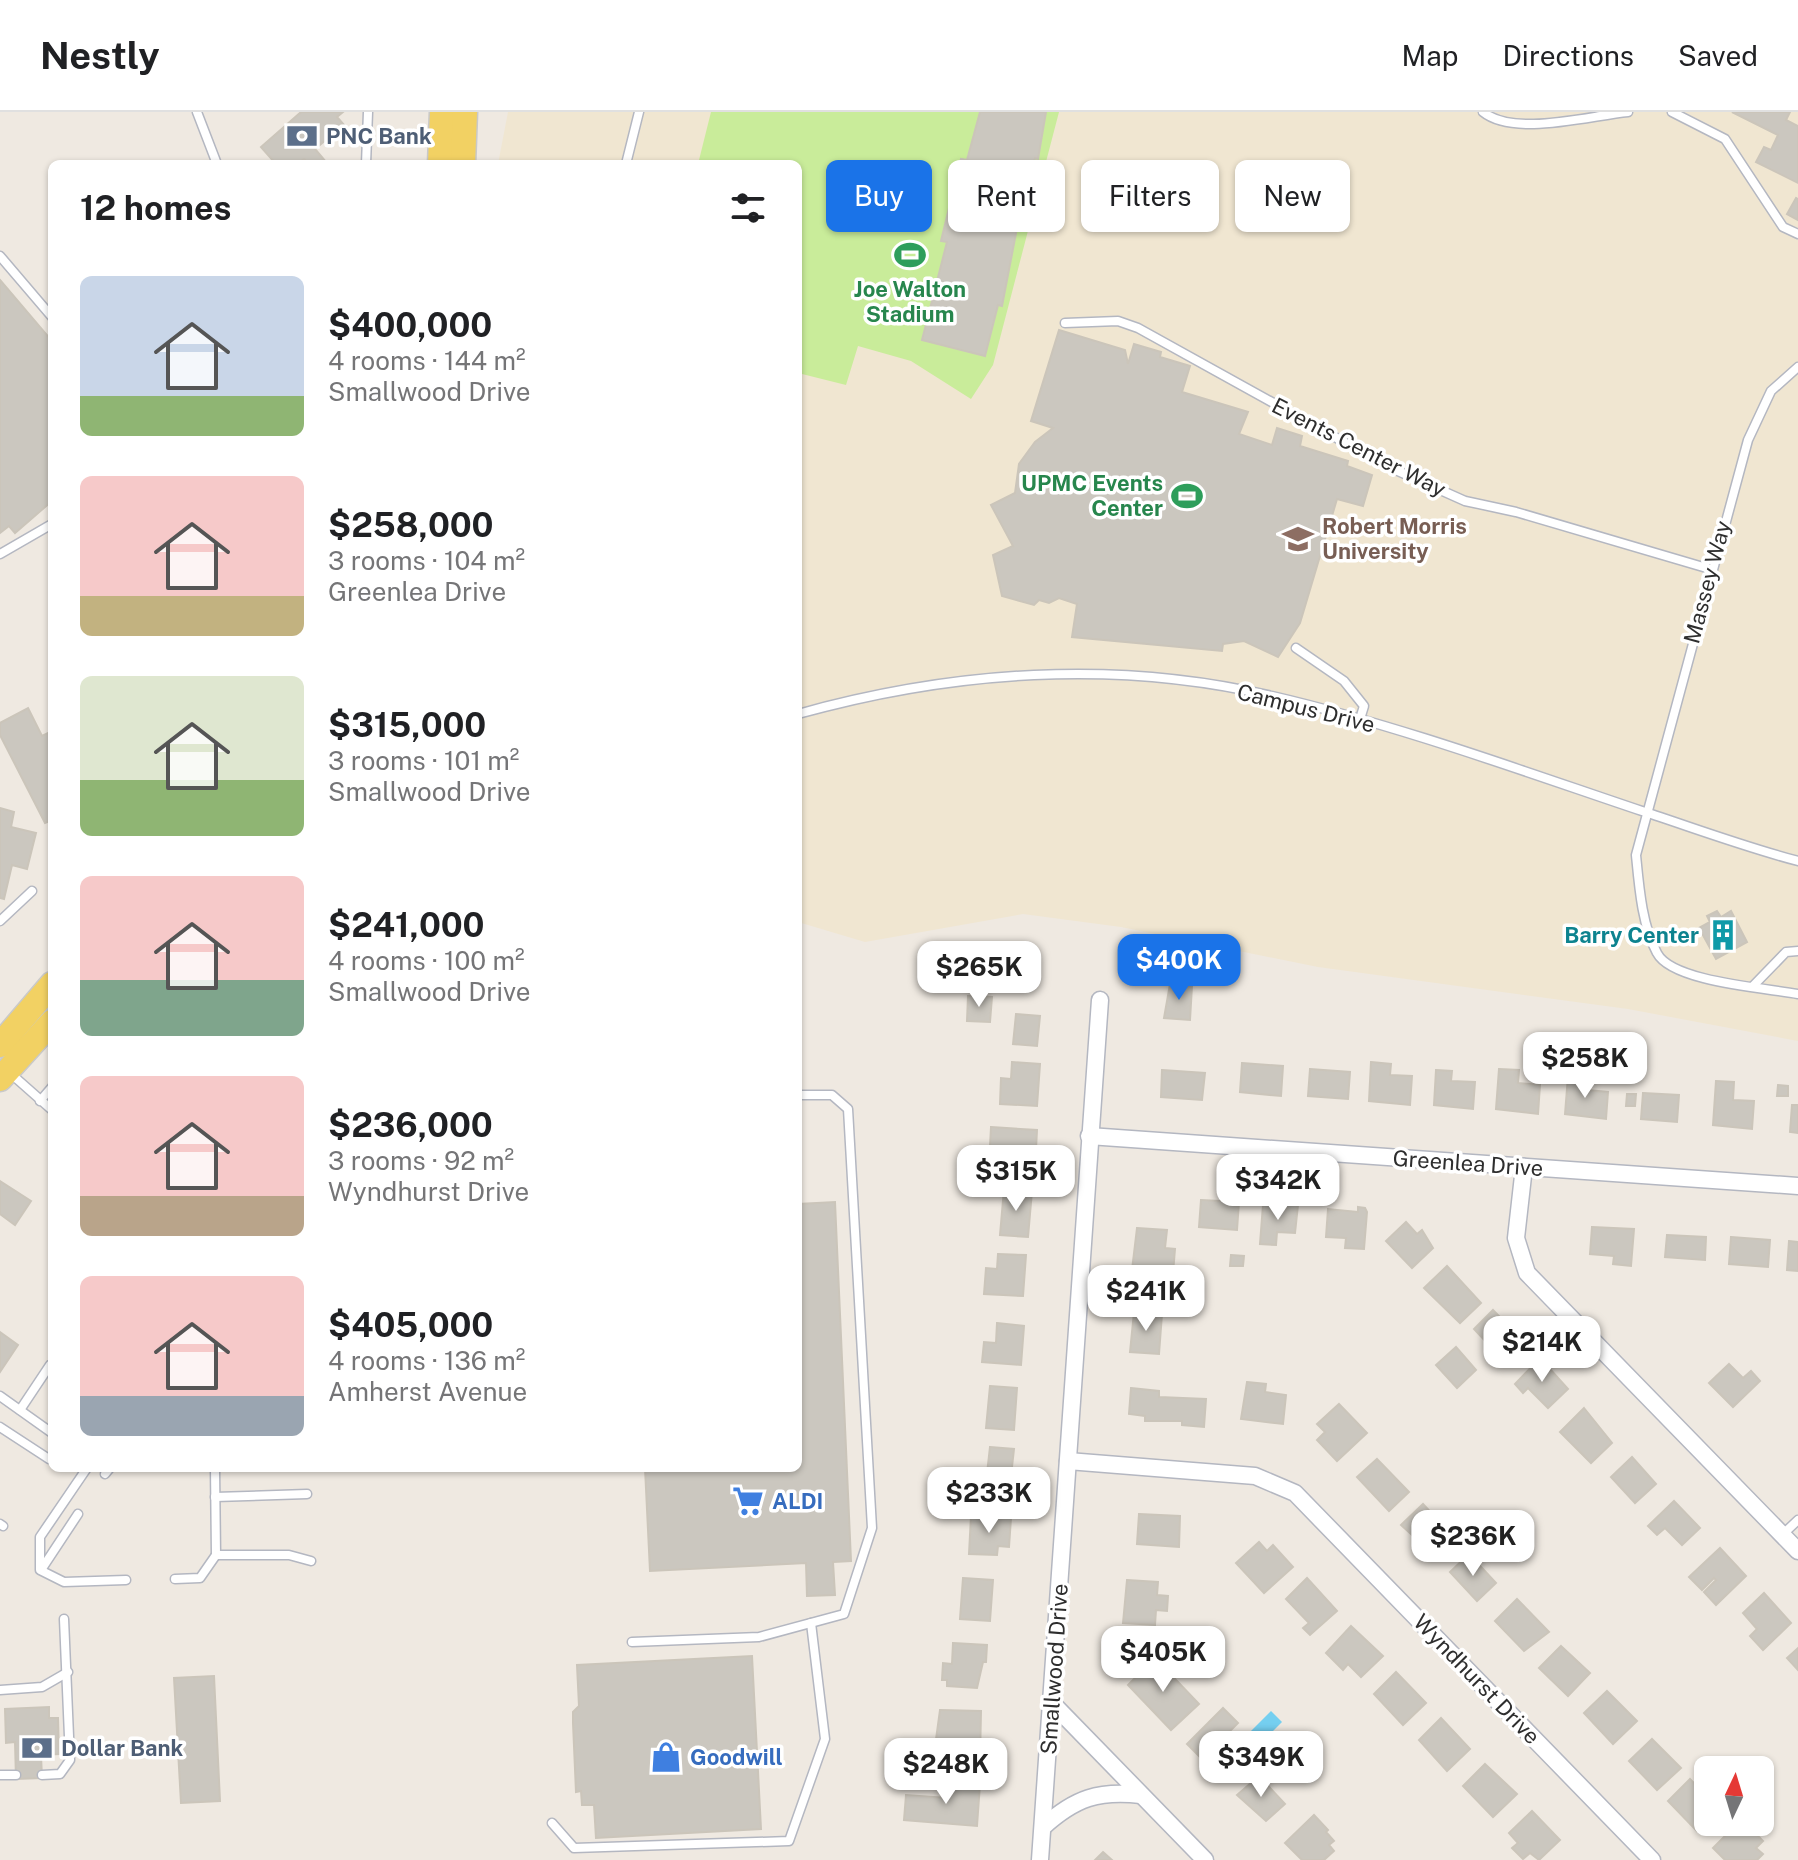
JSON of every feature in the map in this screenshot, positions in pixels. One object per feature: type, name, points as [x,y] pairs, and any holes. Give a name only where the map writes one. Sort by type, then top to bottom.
[{"type":"main road","points":[[440,160],[442,112]]},
{"type":"main road","points":[[463,160],[465,112]]},
{"type":"main road","points":[[0,1045],[48,989]]},
{"type":"main road","points":[[4,1075],[48,1026]]},
{"type":"street","name":"Smallwood Drive","points":[[1040,1860],[1100,1000]]},
{"type":"street","name":"Greenlea Drive","points":[[1089,1136],[1798,1186]]},
{"type":"street","points":[[1524,1167],[1516,1238],[1527,1273],[1798,1551]]},
{"type":"street","name":"Wyndhurst Drive","points":[[1068,1461],[1255,1476],[1295,1493],[1652,1860]]},
{"type":"street","points":[[1052,1703],[1205,1860]]},
{"type":"street","points":[[1043,1827],[1061,1810],[1086,1796],[1117,1792],[1141,1795]]},
{"type":"lane","points":[[197,112],[215,160]]},
{"type":"lane","points":[[366,160],[368,112]]},
{"type":"lane","points":[[627,160],[639,112]]},
{"type":"lane","points":[[1483,112],[1496,123],[1541,124],[1628,112]]},
{"type":"lane","points":[[1672,112],[1725,139],[1783,227],[1798,234]]},
{"type":"lane","points":[[0,256],[48,312]]},
{"type":"lane","name":"Events Center Way","points":[[1065,323],[1118,321],[1138,328],[1358,451],[1465,501],[1516,512],[1710,569]]},
{"type":"lane","name":"Massey Way","points":[[1798,367],[1771,391],[1759,411],[1710,569],[1636,855],[1641,897],[1657,955],[1679,973],[1798,994]]},
{"type":"lane","points":[[0,554],[48,526]]},
{"type":"lane","points":[[1296,648],[1344,681],[1364,706],[1360,719]]},
{"type":"lane","name":"Campus Drive","points":[[802,713],[888,691],[960,680],[1094,674],[1192,681],[1270,695],[1360,719],[1798,861]]},
{"type":"lane","points":[[0,921],[32,891]]},
{"type":"lane","points":[[1753,986],[1786,952],[1798,951]]},
{"type":"lane","points":[[4,1075],[48,1107]]},
{"type":"lane","points":[[40,1101],[48,1092]]},
{"type":"lane","points":[[632,1642],[759,1637],[844,1614],[872,1528],[848,1109],[832,1095],[802,1095]]},
{"type":"lane","points":[[20,1410],[48,1368]]},
{"type":"lane","points":[[0,1396],[48,1430]]},
{"type":"lane","points":[[0,1427],[48,1458]]},
{"type":"lane","points":[[40,1570],[40,1537],[84,1472]]},
{"type":"lane","points":[[175,1579],[200,1578],[216,1555],[215,1472]]},
{"type":"lane","points":[[215,1497],[307,1494]]},
{"type":"lane","points":[[40,1570],[78,1514]]},
{"type":"lane","points":[[1782,1535],[1798,1520]]},
{"type":"lane","points":[[216,1555],[289,1555],[311,1561]]},
{"type":"lane","points":[[40,1570],[64,1582],[126,1580]]},
{"type":"lane","points":[[42,1775],[60,1774],[70,1760],[64,1619]]},
{"type":"lane","points":[[552,1823],[574,1848],[789,1841],[825,1739],[811,1623]]},
{"type":"lane","points":[[0,1690],[42,1687],[68,1672]]},
{"type":"lane","points":[[0,1775],[16,1775]]},
{"type":"shaded area","name":"Robert Morris University","points":[[508,112],[1798,112],[1798,1041],[1628,1009],[1318,967],[1121,927],[1023,914],[865,942],[802,923],[802,160],[499,160]]},
{"type":"green space","name":"Joe Walton Stadium","points":[[711,112],[1059,112],[1046,160],[948,160],[948,232],[1028,232],[993,365],[971,399],[911,361],[858,346],[846,385],[802,374],[802,160],[699,160]]},
{"type":"water","points":[[1271,1711],[1282,1722],[1262,1742],[1251,1731]]},
{"type":"building","name":"PNC Bank","points":[[301,112],[343,112],[337,117],[344,125],[315,149],[324,160],[272,160],[261,147]]},
{"type":"building","points":[[980,112],[1046,112],[1038,159],[967,160]]},
{"type":"building","points":[[1732,112],[1790,112],[1786,120],[1798,126],[1798,183],[1756,162],[1764,147],[1771,150],[1778,135]]},
{"type":"building","points":[[1798,199],[1798,220],[1787,214]]},
{"type":"building","points":[[948,212],[948,232],[1016,232],[1002,306],[998,305],[985,356],[922,340],[947,242],[941,241]]},
{"type":"building","points":[[0,280],[48,336],[48,504],[15,533],[9,526],[0,533]]},
{"type":"building","name":"UPMC Events Center","points":[[1059,330],[1125,350],[1128,364],[1134,344],[1161,352],[1160,357],[1190,366],[1182,392],[1248,412],[1239,434],[1272,445],[1277,428],[1302,436],[1300,446],[1348,461],[1347,466],[1372,475],[1363,506],[1337,499],[1300,623],[1278,657],[1244,641],[1223,644],[1222,651],[1072,637],[1077,604],[1059,598],[1049,603],[1039,600],[1034,605],[1002,596],[993,555],[1013,546],[991,505],[1015,493],[1019,464],[1035,442],[1053,428],[1031,421]]},
{"type":"building","points":[[28,708],[42,736],[48,733],[48,822],[45,823],[0,735],[0,723]]},
{"type":"building","points":[[0,808],[14,812],[11,827],[36,833],[27,869],[12,865],[4,899],[0,898]]},
{"type":"building","name":"Barry Center","points":[[1717,911],[1721,917],[1731,911],[1747,942],[1716,959],[1699,928],[1710,922],[1707,916]]},
{"type":"building","points":[[1170,984],[1192,986],[1190,1020],[1164,1018]]},
{"type":"building","points":[[968,996],[992,997],[990,1022],[967,1021]]},
{"type":"building","points":[[1016,1014],[1040,1016],[1037,1046],[1013,1044]]},
{"type":"building","points":[[1012,1062],[1040,1064],[1037,1106],[1000,1104],[1001,1078],[1011,1079]]},
{"type":"building","points":[[1371,1062],[1391,1064],[1390,1075],[1412,1076],[1410,1105],[1369,1101]]},
{"type":"building","points":[[1242,1063],[1283,1066],[1281,1096],[1240,1092]]},
{"type":"building","points":[[1310,1069],[1350,1072],[1348,1099],[1308,1096]]},
{"type":"building","points":[[1499,1069],[1519,1070],[1518,1083],[1540,1085],[1538,1114],[1496,1109]]},
{"type":"building","points":[[1162,1070],[1205,1073],[1202,1100],[1161,1097]]},
{"type":"building","points":[[1436,1070],[1452,1071],[1451,1081],[1475,1082],[1473,1109],[1434,1105]]},
{"type":"building","points":[[1568,1076],[1588,1078],[1587,1090],[1608,1092],[1606,1119],[1565,1114]]},
{"type":"building","points":[[1716,1081],[1734,1082],[1733,1100],[1754,1101],[1752,1129],[1713,1125]]},
{"type":"building","points":[[1778,1085],[1788,1086],[1788,1096],[1777,1096]]},
{"type":"building","points":[[1643,1093],[1679,1095],[1677,1122],[1641,1119]]},
{"type":"building","points":[[1627,1094],[1636,1094],[1635,1106],[1626,1106]]},
{"type":"building","points":[[1792,1105],[1798,1105],[1798,1133],[1790,1132]]},
{"type":"building","points":[[991,1127],[1037,1130],[1035,1169],[989,1166]]},
{"type":"building","points":[[0,1181],[31,1201],[15,1225],[0,1214]]},
{"type":"building","points":[[1004,1189],[1032,1191],[1028,1237],[1000,1235]]},
{"type":"building","points":[[1201,1200],[1239,1202],[1237,1230],[1199,1227]]},
{"type":"building","points":[[835,1202],[851,1561],[833,1562],[835,1595],[807,1596],[806,1563],[650,1571],[645,1472],[802,1472],[802,1204]]},
{"type":"building","points":[[1263,1205],[1298,1205],[1295,1233],[1277,1232],[1276,1245],[1260,1244]]},
{"type":"building","points":[[1358,1207],[1365,1208],[1367,1212],[1364,1249],[1345,1248],[1346,1238],[1326,1237],[1328,1209],[1358,1212]]},
{"type":"building","points":[[1406,1222],[1417,1234],[1422,1230],[1433,1248],[1412,1268],[1386,1241]]},
{"type":"building","points":[[1592,1227],[1634,1229],[1631,1266],[1613,1264],[1614,1256],[1590,1254]]},
{"type":"building","points":[[1137,1228],[1167,1230],[1165,1248],[1175,1249],[1173,1273],[1132,1270]]},
{"type":"building","points":[[1667,1235],[1706,1237],[1705,1260],[1665,1257]]},
{"type":"building","points":[[1731,1237],[1770,1240],[1768,1267],[1729,1264]]},
{"type":"building","points":[[1789,1241],[1798,1242],[1798,1271],[1787,1270]]},
{"type":"building","points":[[998,1254],[1026,1255],[1023,1296],[984,1294],[986,1268],[997,1269]]},
{"type":"building","points":[[1231,1255],[1244,1256],[1243,1266],[1230,1266]]},
{"type":"building","points":[[1447,1266],[1481,1303],[1460,1323],[1424,1288]]},
{"type":"building","points":[[1493,1310],[1526,1344],[1506,1363],[1474,1329]]},
{"type":"building","points":[[1134,1312],[1162,1314],[1159,1354],[1130,1352]]},
{"type":"building","points":[[997,1323],[1024,1326],[1021,1365],[982,1362],[984,1342],[996,1343]]},
{"type":"building","points":[[0,1332],[18,1345],[0,1372]]},
{"type":"building","points":[[1456,1347],[1476,1370],[1457,1388],[1436,1365]]},
{"type":"building","points":[[1540,1358],[1568,1389],[1548,1408],[1528,1388],[1523,1393],[1515,1384]]},
{"type":"building","points":[[1729,1364],[1743,1378],[1751,1371],[1760,1381],[1733,1407],[1709,1383]]},
{"type":"building","points":[[1247,1382],[1266,1384],[1265,1392],[1286,1395],[1283,1424],[1241,1419]]},
{"type":"building","points":[[990,1386],[1017,1388],[1014,1430],[986,1428]]},
{"type":"building","points":[[1131,1388],[1159,1391],[1159,1397],[1206,1399],[1204,1427],[1182,1425],[1182,1421],[1145,1421],[1145,1416],[1129,1414]]},
{"type":"building","points":[[1339,1404],[1367,1433],[1337,1461],[1317,1440],[1325,1432],[1317,1424]]},
{"type":"building","points":[[1584,1408],[1612,1443],[1591,1463],[1560,1432]]},
{"type":"building","points":[[990,1447],[1014,1449],[1009,1494],[985,1491]]},
{"type":"building","points":[[1632,1457],[1656,1484],[1635,1503],[1611,1477]]},
{"type":"building","points":[[1377,1459],[1409,1492],[1389,1511],[1357,1477]]},
{"type":"building","points":[[1674,1501],[1700,1528],[1682,1545],[1665,1528],[1657,1535],[1648,1526]]},
{"type":"building","points":[[1423,1504],[1450,1533],[1431,1552],[1401,1525]]},
{"type":"building","points":[[1139,1514],[1180,1516],[1179,1547],[1137,1544]]},
{"type":"building","points":[[971,1516],[1011,1518],[1009,1547],[998,1546],[997,1555],[969,1554]]},
{"type":"building","points":[[1259,1542],[1267,1551],[1273,1545],[1293,1567],[1264,1593],[1236,1563]]},
{"type":"building","points":[[1720,1548],[1746,1576],[1716,1605],[1704,1592],[1716,1580],[1714,1578],[1702,1590],[1689,1577]]},
{"type":"building","points":[[1469,1554],[1496,1583],[1477,1601],[1450,1572]]},
{"type":"building","points":[[963,1578],[993,1580],[990,1621],[960,1619]]},
{"type":"building","points":[[1307,1578],[1337,1611],[1310,1635],[1303,1628],[1309,1623],[1286,1599]]},
{"type":"building","points":[[1127,1580],[1158,1582],[1157,1595],[1168,1596],[1167,1611],[1156,1610],[1155,1625],[1123,1623]]},
{"type":"building","points":[[1764,1593],[1791,1623],[1763,1650],[1750,1636],[1757,1629],[1743,1613]]},
{"type":"building","points":[[1517,1599],[1549,1632],[1524,1651],[1495,1621]]},
{"type":"building","points":[[1351,1626],[1383,1656],[1361,1677],[1348,1664],[1343,1670],[1326,1653]]},
{"type":"building","points":[[953,1643],[987,1645],[986,1662],[983,1662],[977,1688],[947,1686],[947,1680],[942,1680],[943,1663],[952,1664]]},
{"type":"building","points":[[1561,1646],[1590,1673],[1568,1696],[1539,1668]]},
{"type":"building","points":[[1798,1648],[1798,1670],[1787,1658]]},
{"type":"building","name":"Goodwill","points":[[752,1656],[761,1829],[596,1838],[594,1805],[582,1805],[581,1791],[576,1792],[573,1712],[579,1706],[577,1665]]},
{"type":"building","points":[[1155,1658],[1199,1704],[1171,1730],[1128,1685]]},
{"type":"building","points":[[1396,1672],[1426,1703],[1403,1725],[1374,1694]]},
{"type":"building","points":[[214,1676],[220,1801],[181,1803],[174,1678]]},
{"type":"building","points":[[1607,1691],[1637,1721],[1613,1744],[1584,1713]]},
{"type":"building","name":"Dollar Bank","points":[[49,1707],[49,1718],[58,1718],[59,1754],[41,1755],[42,1778],[16,1779],[15,1742],[6,1743],[5,1709]]},
{"type":"building","points":[[1223,1708],[1238,1723],[1229,1732],[1245,1747],[1225,1768],[1212,1755],[1205,1762],[1187,1744]]},
{"type":"building","points":[[940,1710],[981,1711],[980,1759],[950,1759],[950,1754],[934,1754]]},
{"type":"building","points":[[1441,1718],[1470,1749],[1447,1771],[1419,1740]]},
{"type":"building","points":[[1652,1739],[1681,1768],[1657,1790],[1629,1761]]},
{"type":"building","points":[[1485,1764],[1517,1794],[1493,1817],[1463,1786]]},
{"type":"building","points":[[1259,1776],[1285,1804],[1266,1821],[1237,1795]]},
{"type":"building","points":[[1690,1779],[1694,1783],[1694,1828],[1668,1801]]},
{"type":"building","points":[[949,1781],[980,1784],[977,1826],[904,1820],[906,1795],[948,1798]]},
{"type":"building","points":[[1532,1811],[1560,1840],[1539,1860],[1530,1853],[1523,1859],[1512,1848],[1518,1843],[1509,1833]]},
{"type":"building","points":[[1314,1815],[1328,1830],[1326,1832],[1334,1841],[1329,1845],[1334,1851],[1324,1860],[1302,1860],[1285,1843]]},
{"type":"building","points":[[1725,1836],[1758,1836],[1763,1841],[1756,1848],[1763,1854],[1757,1860],[1725,1860],[1713,1848]]},
{"type":"building","points":[[1103,1852],[1112,1860],[1095,1860]]},
{"type":"place","name":"PNC Bank","points":[[302,136]]},
{"type":"place","name":"Joe Walton Stadium","points":[[910,255]]},
{"type":"place","name":"UPMC Events Center","points":[[1187,496]]},
{"type":"place","name":"Robert Morris University","points":[[1298,539]]},
{"type":"place","name":"Barry Center","points":[[1723,935]]},
{"type":"place","name":"ALDI","points":[[748,1501]]},
{"type":"place","name":"Dollar Bank","points":[[37,1748]]},
{"type":"place","name":"Goodwill","points":[[666,1757]]}]
